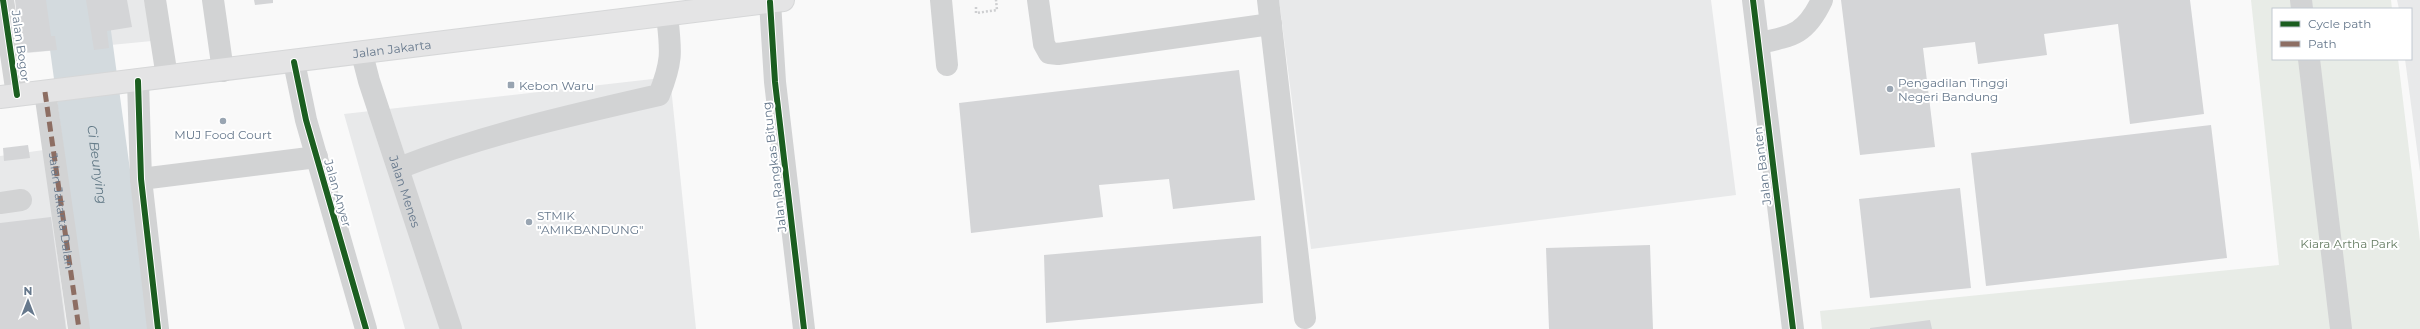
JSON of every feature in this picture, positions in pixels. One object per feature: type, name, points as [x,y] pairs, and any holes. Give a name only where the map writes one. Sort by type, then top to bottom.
[{"type":"main road","name":"Jalan Jakarta","points":[[9,96],[362,54],[667,15],[733,3],[777,1]]},
{"type":"street","name":"Jalan Bogor","points":[[3,0],[9,96]]},
{"type":"street","points":[[155,0],[167,77]]},
{"type":"street","points":[[213,0],[223,71]]},
{"type":"street","points":[[941,0],[947,65]]},
{"type":"street","points":[[1038,0],[1044,44],[1050,53],[1058,54],[1271,24]]},
{"type":"street","points":[[1268,0],[1305,318]]},
{"type":"street","name":"Jalan Banten","points":[[1753,0],[1793,329]]},
{"type":"street","points":[[1759,43],[1792,36],[1806,26],[1822,0]]},
{"type":"street","name":"Jalan Rangkas Bitung","points":[[777,1],[775,82],[804,329]]},
{"type":"street","points":[[399,168],[445,150],[545,121],[659,95],[668,72],[672,52],[667,15]]},
{"type":"street","name":"Jalan Menes","points":[[362,54],[369,81],[451,329]]},
{"type":"street","points":[[2309,60],[2342,329]]},
{"type":"street","name":"Jalan Anyer","points":[[294,62],[317,157],[366,329]]},
{"type":"street","points":[[134,81],[140,179],[158,329]]},
{"type":"street","name":"Jalan Jakarta Dalan","points":[[50,91],[79,329]]},
{"type":"street","points":[[140,179],[317,157]]},
{"type":"path","points":[[976,7],[976,13],[997,10],[996,0]]},
{"type":"shaded area","points":[[21,0],[144,0],[152,41],[28,53]]},
{"type":"shaded area","points":[[1279,0],[1711,0],[1736,195],[1311,249]]},
{"type":"shaded area","points":[[2397,0],[2420,0],[2420,172],[2405,60],[2412,60],[2412,8],[2399,8]]},
{"type":"shaded area","name":"STMIK \"AMIKBANDUNG\"","points":[[670,77],[696,329],[405,329],[344,114]]},
{"type":"shaded area","points":[[44,150],[67,329],[0,329],[0,156]]},
{"type":"green space","name":"Kiara Artha Park","points":[[2251,0],[2391,0],[2392,8],[2272,8],[2272,60],[2398,60],[2420,241],[2420,329],[1822,329],[1820,311],[2279,265]]},
{"type":"building","points":[[15,0],[46,0],[51,36],[55,36],[57,50],[21,53]]},
{"type":"building","points":[[86,0],[127,0],[132,27],[107,31],[109,48],[94,50]]},
{"type":"building","points":[[254,0],[273,0],[273,3],[255,5]]},
{"type":"building","name":"Pengadilan Tinggi Negeri Bandung","points":[[1841,0],[2190,0],[2204,114],[2130,124],[2118,24],[2044,34],[2047,55],[1978,64],[1975,42],[1923,48],[1935,147],[1860,155]]},
{"type":"building","points":[[1239,70],[1255,200],[1173,209],[1169,179],[1099,185],[1103,217],[971,233],[959,103]]},
{"type":"building","points":[[2211,125],[2227,258],[1986,286],[1971,153]]},
{"type":"building","points":[[28,145],[30,158],[4,161],[3,148]]},
{"type":"building","points":[[1960,188],[1971,288],[1870,298],[1859,199]]},
{"type":"building","points":[[51,217],[66,329],[0,329],[0,223]]},
{"type":"building","points":[[1261,236],[1263,303],[1046,323],[1044,255]]},
{"type":"building","points":[[1650,245],[1653,329],[1549,329],[1546,248]]},
{"type":"building","points":[[1930,320],[1932,329],[1870,329],[1870,328]]},
{"type":"waterway","name":"Ci Beunying","points":[[75,0],[120,329]]},
{"type":"marked path","points":[[45,92],[79,329]]},
{"type":"cycle path","points":[[3,0],[17,95]]},
{"type":"cycle path","points":[[1753,0],[1793,329]]},
{"type":"cycle path","points":[[770,2],[775,82],[804,329]]},
{"type":"cycle path","points":[[294,62],[306,120],[366,329]]},
{"type":"cycle path","points":[[138,81],[141,179],[158,329]]},
{"type":"place","name":"Kebon Waru","points":[[511,85]]},
{"type":"place","name":"Pengadilan Tinggi Negeri Bandung","points":[[1890,89]]},
{"type":"place","name":"MUJ Food Court","points":[[223,121]]},
{"type":"place","name":"STMIK \"AMIKBANDUNG\"","points":[[529,222]]}]
